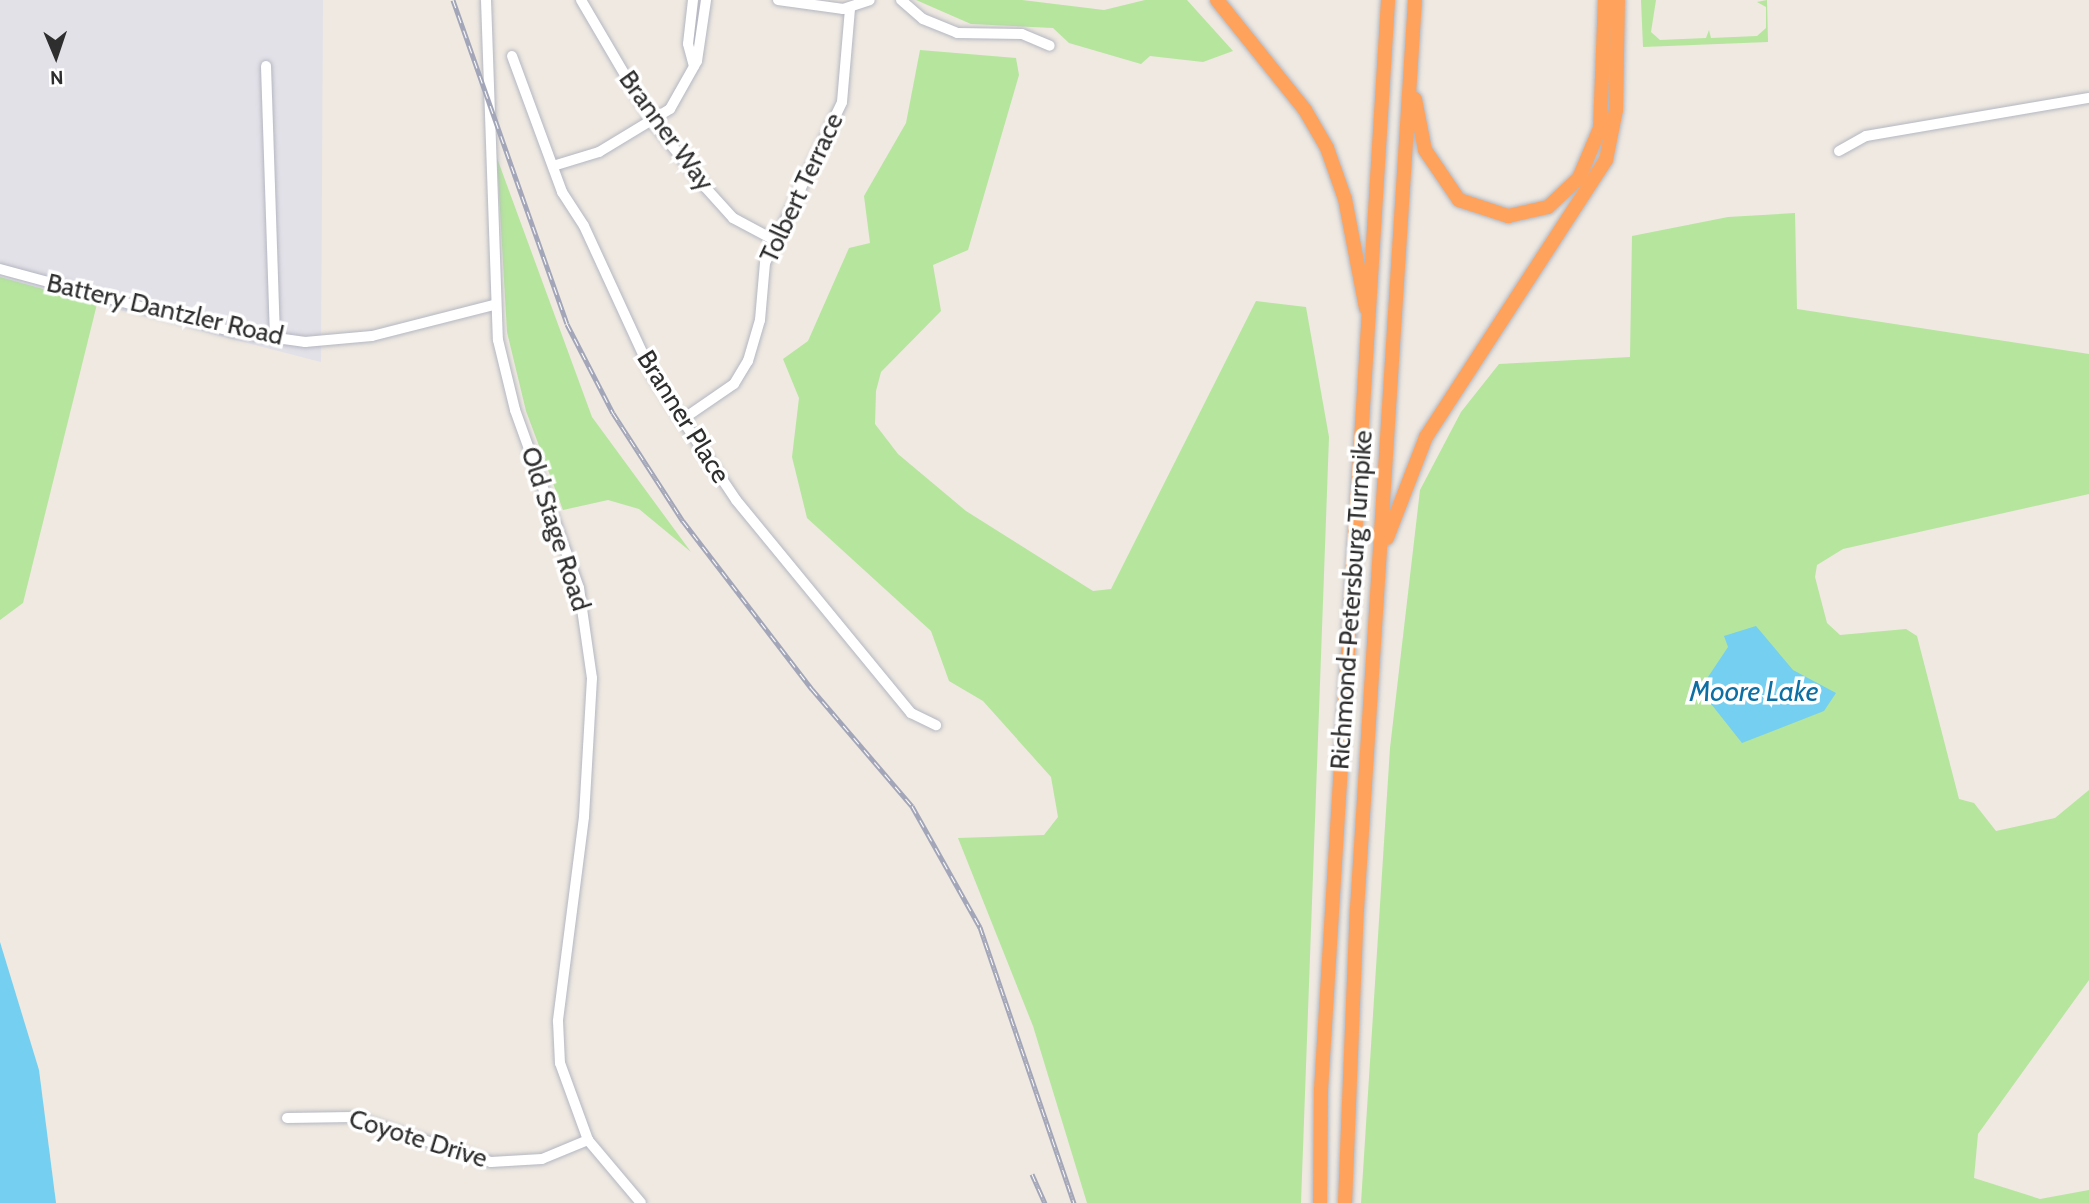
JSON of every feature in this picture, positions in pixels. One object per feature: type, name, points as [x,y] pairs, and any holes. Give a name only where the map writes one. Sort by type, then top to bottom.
[{"type":"highway","points":[[1217,0],[1301,104],[1327,148],[1345,199],[1368,316]]},
{"type":"highway","name":"Richmond-Petersburg Turnpike","points":[[1320,1203],[1321,1090],[1388,0]]},
{"type":"highway","name":"Richmond-Petersburg Turnpike","points":[[1345,1203],[1379,569],[1415,0]]},
{"type":"highway","points":[[1410,66],[1425,150],[1451,193],[1483,212],[1536,212],[1570,190],[1595,146],[1603,109],[1605,0]]},
{"type":"highway","points":[[1379,569],[1417,454],[1606,160],[1616,110],[1618,0]]},
{"type":"street","name":"Old Stage Road","points":[[486,0],[494,305],[515,410],[568,551],[590,648],[587,779],[558,1021],[564,1082],[588,1140],[641,1203]]},
{"type":"street","name":"Branner Way","points":[[581,0],[652,121],[733,218],[774,240]]},
{"type":"street","points":[[693,0],[688,44],[694,66]]},
{"type":"street","points":[[553,166],[599,152],[670,109],[694,66],[706,0]]},
{"type":"street","points":[[778,0],[850,8],[870,0]]},
{"type":"street","points":[[901,0],[940,27],[974,35],[1022,34],[1049,46]]},
{"type":"street","name":"Tolbert Terrace","points":[[683,419],[734,384],[748,361],[774,240],[842,102],[850,8]]},
{"type":"street","name":"Branner Place","points":[[512,56],[553,166],[653,376],[737,500],[911,713],[936,724]]},
{"type":"street","points":[[266,66],[275,340]]},
{"type":"street","points":[[1839,151],[1866,136],[2089,98]]},
{"type":"street","name":"Battery Dantzler Road","points":[[0,269],[275,340],[357,339],[494,305]]},
{"type":"street","name":"Coyote Drive","points":[[287,1118],[353,1117],[491,1162],[542,1159],[588,1140]]},
{"type":"shaded area","points":[[0,0],[323,0],[321,362],[0,279]]},
{"type":"green space","points":[[916,0],[1022,0],[1104,10],[1145,0],[1187,0],[1233,51],[1203,62],[1150,56],[1141,64],[1069,43],[1053,28],[971,24]]},
{"type":"green space","points":[[1641,0],[1656,0],[1651,32],[1660,40],[1706,38],[1709,30],[1711,38],[1757,36],[1766,28],[1766,7],[1757,2],[1767,0],[1768,42],[1643,47]]},
{"type":"green space","points":[[920,50],[1016,58],[1019,75],[968,250],[933,265],[941,311],[881,372],[876,391],[875,424],[898,454],[966,511],[1093,591],[1111,589],[1256,301],[1306,307],[1329,437],[1301,1203],[1087,1203],[1033,1026],[958,838],[1044,835],[1058,817],[1051,777],[983,701],[949,681],[931,631],[807,518],[792,457],[799,398],[783,359],[808,341],[849,248],[870,243],[864,196],[906,123]]},
{"type":"green space","points":[[497,158],[592,417],[691,552],[639,509],[608,500],[563,510],[526,411],[507,332]]},
{"type":"green space","points":[[1795,213],[1797,309],[2089,354],[2089,494],[1843,549],[1817,565],[1815,577],[1827,623],[1840,635],[1906,629],[1917,636],[1959,799],[1974,803],[1996,831],[2055,818],[2089,790],[2089,980],[1978,1134],[1974,1178],[2040,1199],[2089,1190],[2089,1203],[1361,1203],[1390,748],[1420,490],[1461,412],[1499,364],[1630,357],[1632,236],[1728,217]]},
{"type":"green space","points":[[0,277],[97,304],[23,603],[0,620]]},
{"type":"water","name":"Moore Lake","points":[[1756,626],[1793,670],[1836,693],[1824,711],[1742,743],[1708,700],[1708,677],[1728,647],[1724,636]]},
{"type":"water","points":[[0,942],[39,1070],[56,1203],[0,1203]]},
{"type":"railway","points":[[453,0],[567,324],[613,413],[683,521],[812,689],[912,806],[980,927],[1074,1203]]},
{"type":"railway","points":[[1032,1174],[1045,1203]]}]
